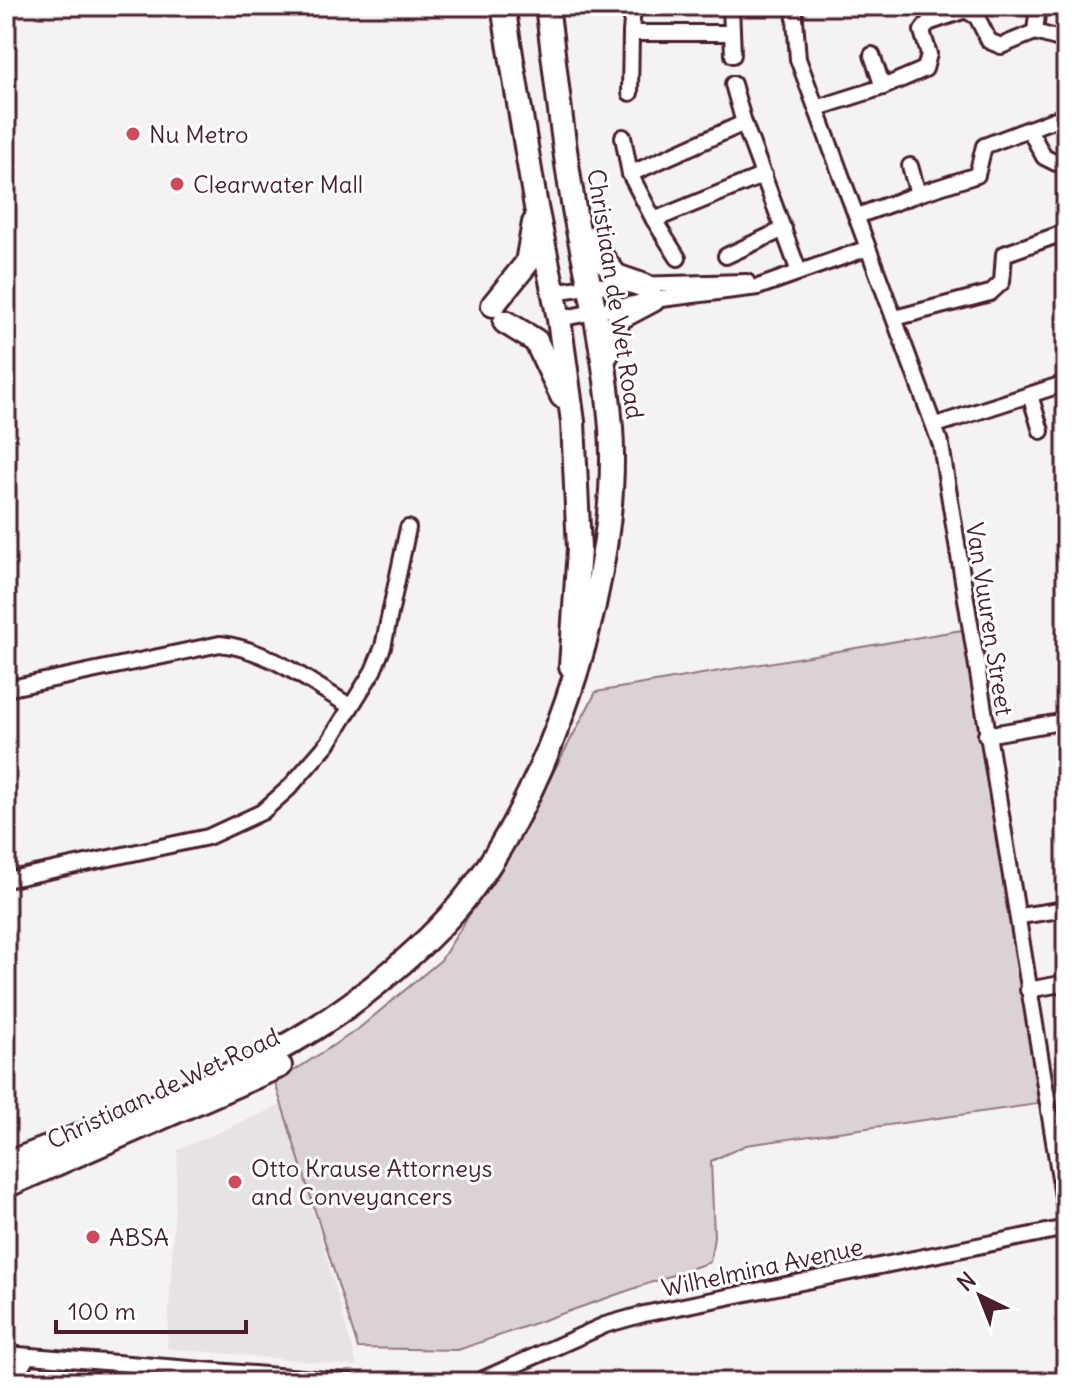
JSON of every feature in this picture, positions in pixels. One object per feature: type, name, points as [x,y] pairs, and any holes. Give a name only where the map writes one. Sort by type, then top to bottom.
[{"type":"main road","name":"Christiaan de Wet Road","points":[[503,6],[536,207],[559,319],[573,422],[579,549],[570,683]]},
{"type":"main road","name":"Christiaan de Wet Road","points":[[6,1164],[275,1053],[356,1000],[439,928],[486,869],[537,771],[585,648],[606,548],[611,431],[596,310],[577,224],[547,6]]},
{"type":"main road","points":[[536,207],[527,263],[499,313],[530,335],[543,350],[573,422]]},
{"type":"main road","points":[[577,224],[609,269],[649,293],[614,325],[604,371]]},
{"type":"main road","name":"Christiaan de Wet Road","points":[[6,1186],[235,1089],[284,1064],[336,1032],[399,980],[428,949],[439,928]]},
{"type":"street","points":[[630,93],[633,6]]},
{"type":"street","points":[[731,6],[733,55]]},
{"type":"street","name":"Van Vuuren Street","points":[[794,6],[796,50],[936,425],[986,735],[1020,916],[1028,990],[1059,1132],[1066,1215]]},
{"type":"street","points":[[1035,32],[1038,6]]},
{"type":"street","points":[[817,108],[883,87],[925,69],[929,54],[923,39],[924,27],[958,11],[972,12],[994,45],[1010,45],[1035,32],[1063,40]]},
{"type":"street","points":[[631,33],[730,33]]},
{"type":"street","points":[[872,55],[883,87]]},
{"type":"street","points":[[733,84],[744,123],[799,272]]},
{"type":"street","points":[[857,216],[977,175],[984,146],[1066,115]]},
{"type":"street","points":[[630,174],[744,123]]},
{"type":"street","points":[[1029,129],[1044,157],[1056,163]]},
{"type":"street","points":[[623,137],[630,174],[678,258]]},
{"type":"street","points":[[910,166],[918,194]]},
{"type":"street","points":[[654,220],[764,175]]},
{"type":"street","points":[[726,256],[784,229]]},
{"type":"street","points":[[895,318],[990,293],[1002,282],[1004,254],[1066,232]]},
{"type":"street","points":[[554,292],[592,286],[649,293],[738,291],[868,248]]},
{"type":"street","points":[[559,319],[649,293]]},
{"type":"street","points":[[936,425],[1066,383]]},
{"type":"street","points":[[1030,395],[1041,431]]},
{"type":"street","points":[[6,880],[208,837],[262,812],[289,788],[329,742],[383,647],[408,528]]},
{"type":"street","points":[[6,689],[220,644],[241,646],[268,657],[350,706]]},
{"type":"street","points":[[986,735],[1060,722]]},
{"type":"street","points":[[1020,916],[1066,909]]},
{"type":"street","points":[[1028,990],[1066,983]]},
{"type":"street","name":"Wilhelmina Avenue","points":[[477,1382],[605,1325],[644,1314],[1066,1228]]},
{"type":"street","points":[[6,1354],[276,1379],[351,1382]]},
{"type":"street","points":[[13,1382],[27,1357]]},
{"type":"shaded area","points":[[962,630],[1020,916],[1038,1104],[746,1145],[711,1161],[714,1237],[710,1262],[458,1350],[358,1348],[275,1083],[357,1030],[441,960],[522,831],[596,692]]},
{"type":"shaded area","points":[[283,1104],[357,1366],[167,1348],[178,1150]]},
{"type":"place","name":"Nu Metro","points":[[133,134]]},
{"type":"place","name":"Clearwater Mall","points":[[177,184]]},
{"type":"place","name":"Otto Krause Attorneys and Conveyancers","points":[[235,1182]]},
{"type":"place","name":"ABSA","points":[[93,1237]]}]
